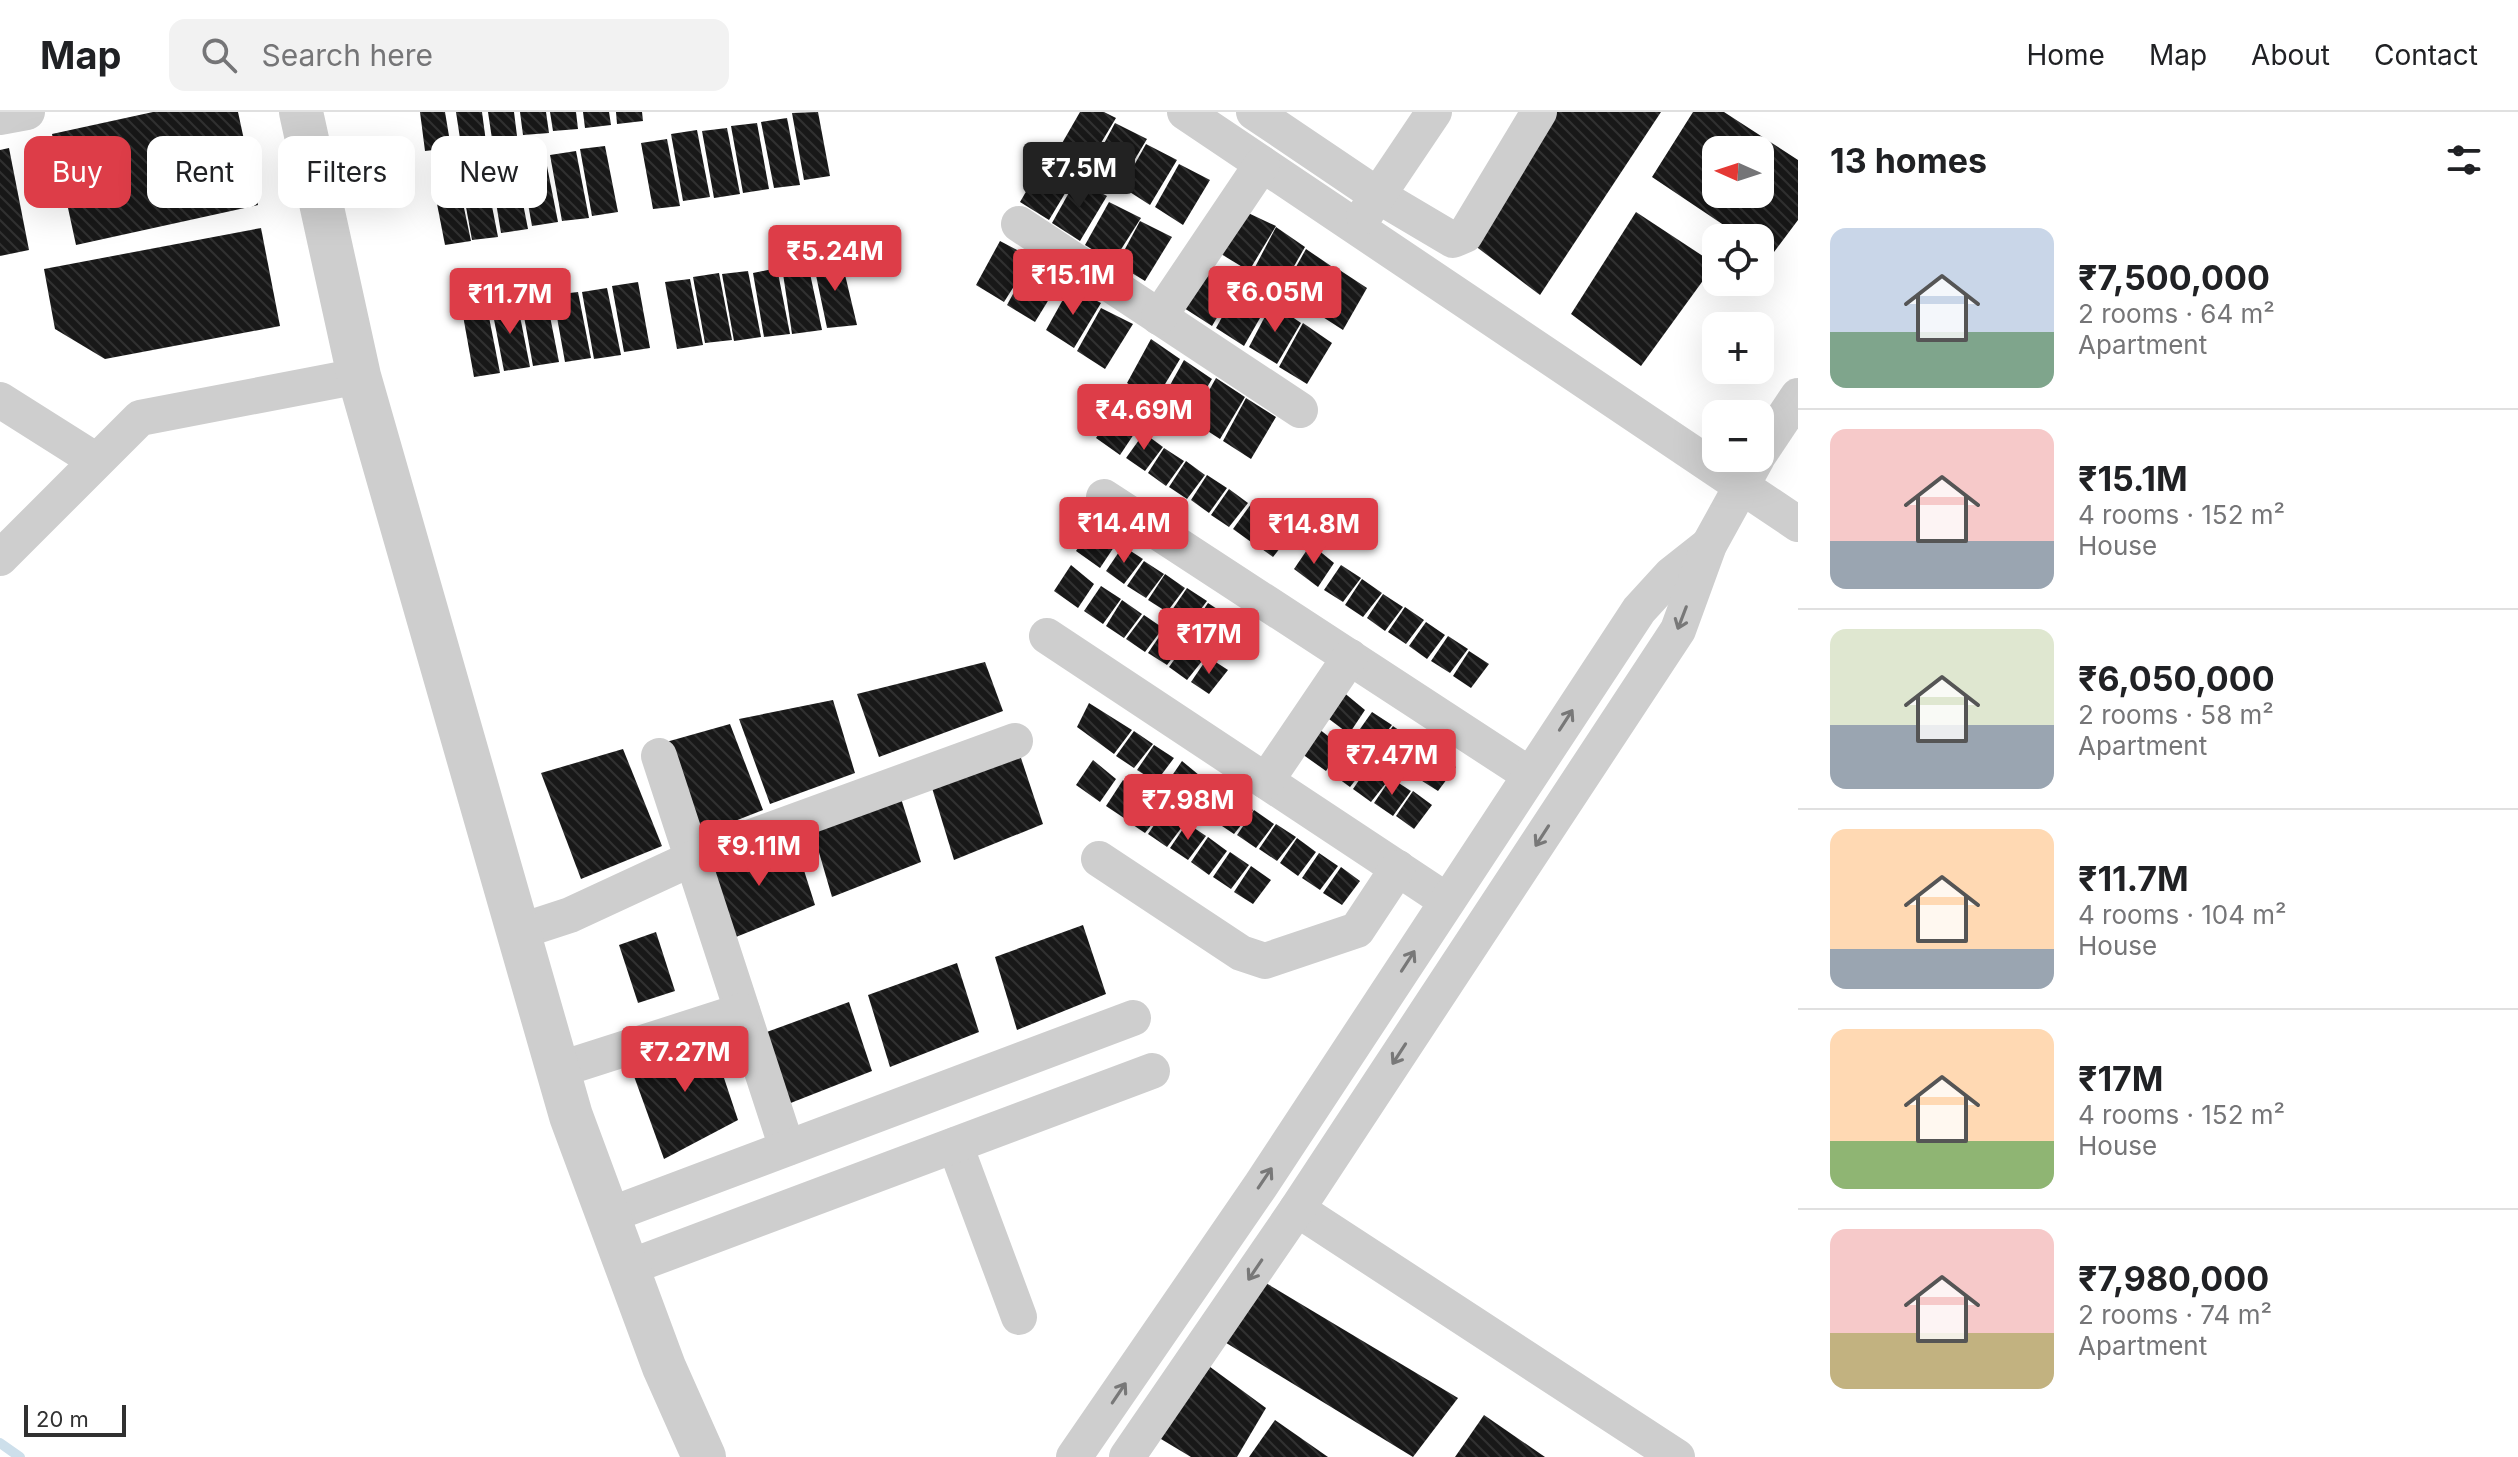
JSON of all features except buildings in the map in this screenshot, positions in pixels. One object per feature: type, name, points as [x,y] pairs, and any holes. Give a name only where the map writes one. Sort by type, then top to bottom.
[{"type":"street","points":[[0,117],[27,112]]},
{"type":"street","points":[[301,112],[359,376],[558,1070],[607,1216],[664,1367],[704,1457]]},
{"type":"street","points":[[1185,112],[1357,227],[1702,435]]},
{"type":"street","points":[[1254,112],[1377,195],[1453,240],[1465,235],[1539,112]]},
{"type":"street","points":[[1357,227],[1433,112]]},
{"type":"street","points":[[1159,317],[1262,164]]},
{"type":"street","points":[[1019,224],[1300,410]]},
{"type":"street","points":[[0,558],[140,418],[359,376]]},
{"type":"street","points":[[1774,432],[1798,396]]},
{"type":"street","points":[[0,400],[95,460]]},
{"type":"street","points":[[1127,1457],[1297,1209],[1678,630],[1709,545],[1748,472]]},
{"type":"street","points":[[1757,472],[1798,524]]},
{"type":"street","points":[[1104,497],[1530,775]]},
{"type":"street","points":[[1074,1457],[1261,1185],[1639,610],[1671,575],[1709,545]]},
{"type":"street","points":[[1047,636],[1447,901]]},
{"type":"street","points":[[1266,781],[1350,657]]},
{"type":"street","points":[[518,932],[570,915],[691,859],[1015,741]]},
{"type":"street","points":[[659,756],[787,1148]]},
{"type":"street","points":[[1099,859],[1241,953],[1265,961],[1357,930],[1398,868]]},
{"type":"street","points":[[558,1070],[742,1011]]},
{"type":"street","points":[[607,1216],[1133,1018]]},
{"type":"street","points":[[627,1268],[1152,1071]]},
{"type":"street","points":[[955,1145],[1019,1317]]},
{"type":"street","points":[[1297,1209],[1677,1457]]},
{"type":"waterway","points":[[0,1443],[20,1457]]}]
